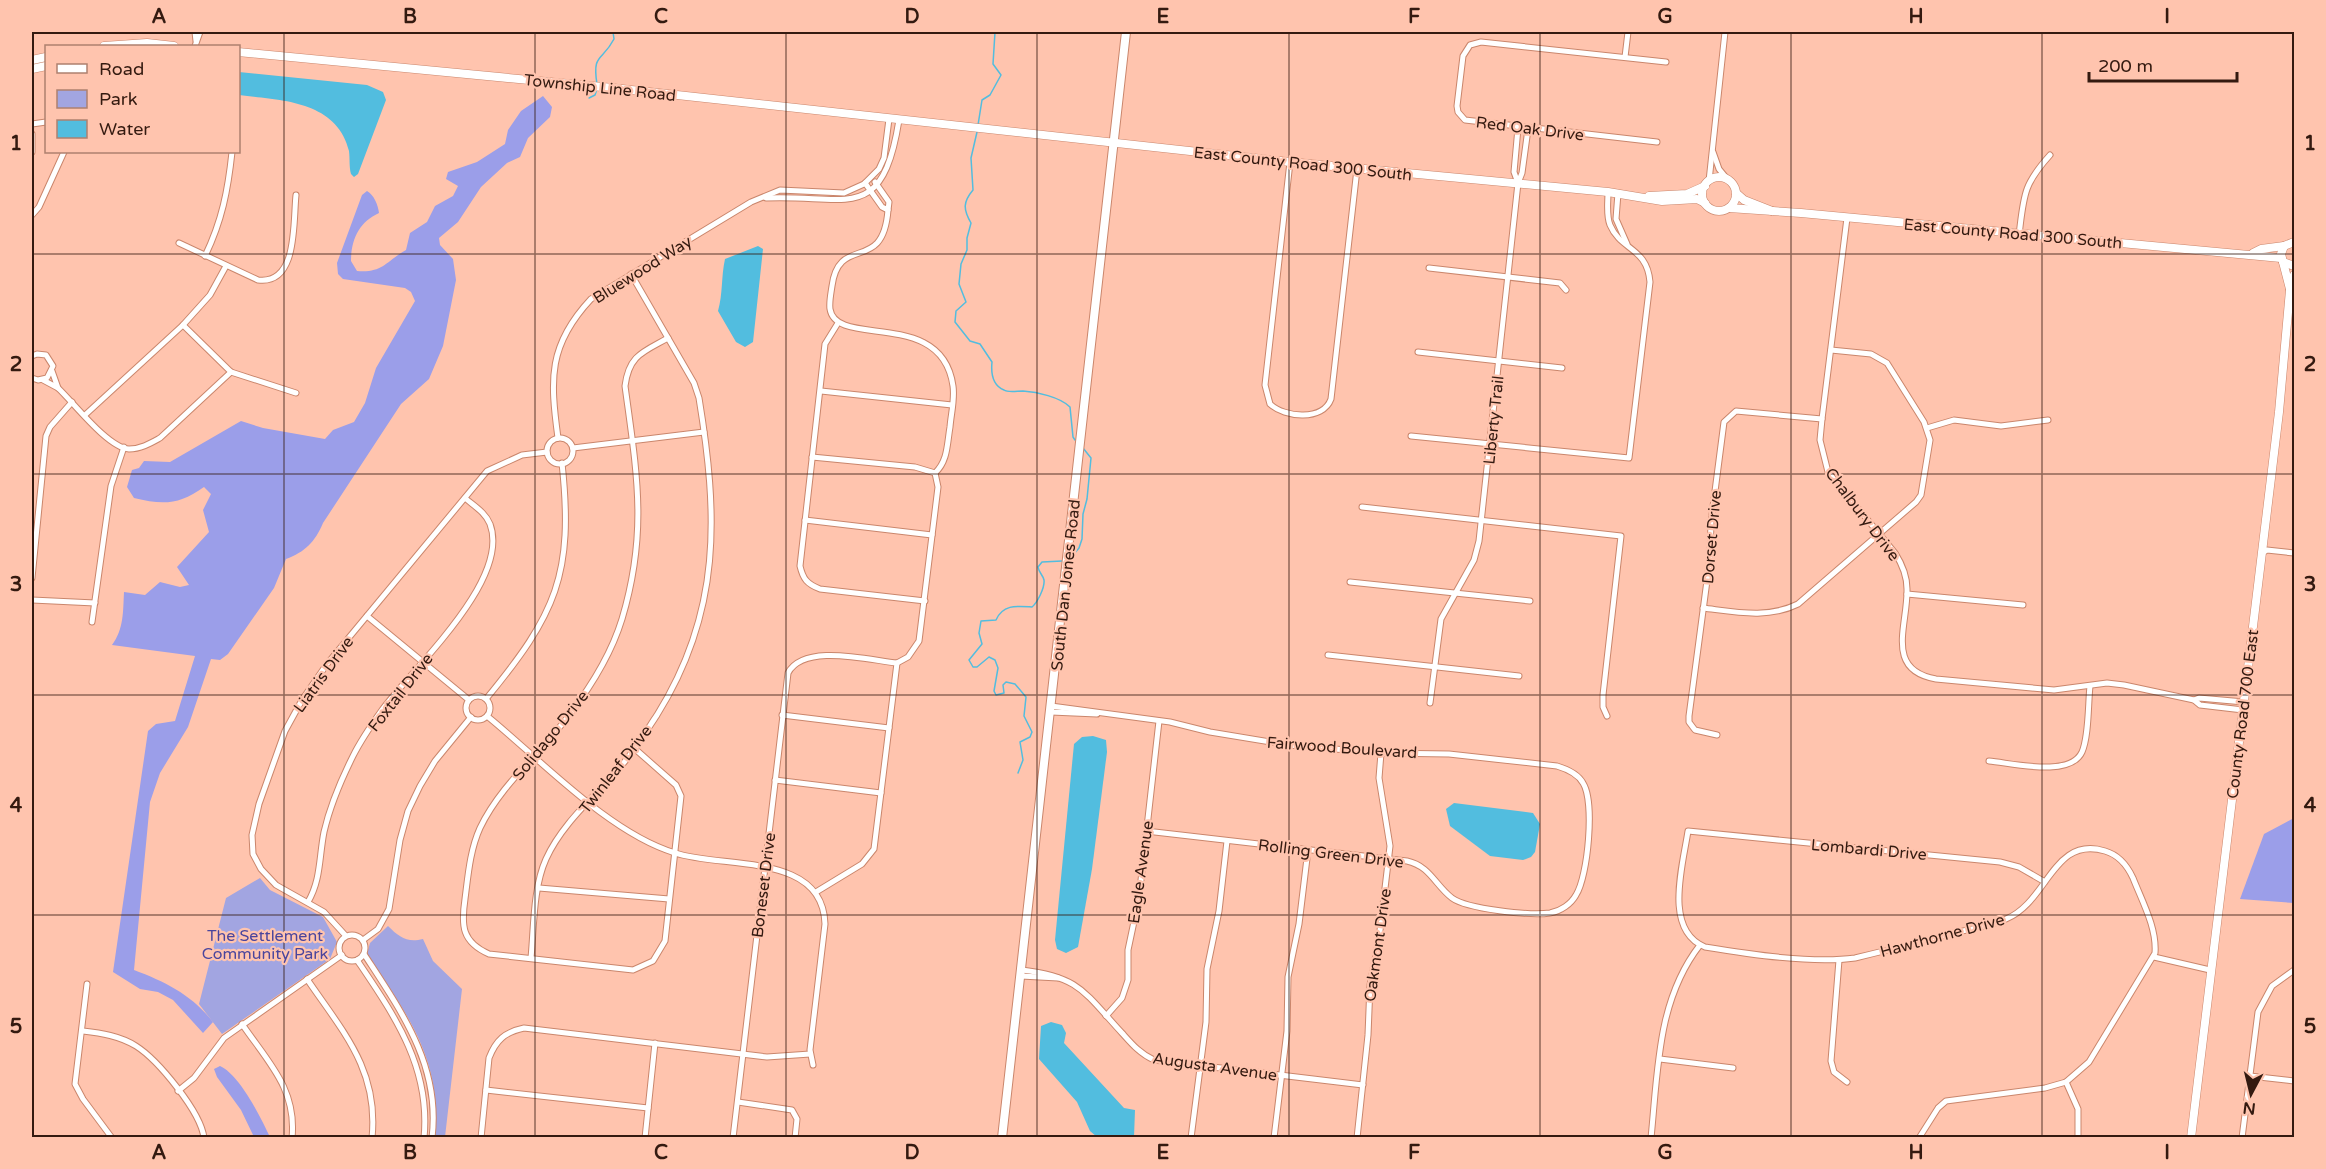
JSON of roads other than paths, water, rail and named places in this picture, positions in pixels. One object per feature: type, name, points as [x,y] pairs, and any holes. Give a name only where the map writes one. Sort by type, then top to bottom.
[{"type":"main road","name":"South Dan Jones Road","points":[[1002,1137],[1126,32]]},
{"type":"street","points":[[195,32],[196,44]]},
{"type":"street","points":[[196,44],[200,32]]},
{"type":"street","points":[[1625,57],[1628,32]]},
{"type":"street","points":[[1712,148],[1719,169],[1736,193],[1729,208],[1716,211],[1705,203],[1703,194],[1707,183],[1712,148],[1725,32]]},
{"type":"street","name":"Red Oak Drive","points":[[1657,142],[1472,122],[1461,117],[1457,106],[1463,56],[1470,45],[1481,42],[1666,62]]},
{"type":"street","points":[[118,45],[147,43],[165,45]]},
{"type":"street","name":"Township Line Road","points":[[240,52],[613,88],[961,127]]},
{"type":"street","name":"Bluewood Way","points":[[558,438],[553,377],[557,350],[571,321],[591,299],[761,198],[780,190],[844,193],[866,183],[879,170],[887,146],[889,119]]},
{"type":"street","name":"Bluewood Way","points":[[761,198],[851,200],[871,190],[889,168],[899,120]]},
{"type":"street","name":"East County Road 300 South","points":[[961,127],[1357,169],[1618,193],[1662,201],[1697,199],[1705,203]]},
{"type":"street","name":"Liberty Trail","points":[[1430,703],[1440,619],[1476,555],[1482,520],[1518,183],[1514,172],[1518,128]]},
{"type":"street","points":[[1518,183],[1522,173],[1527,129]]},
{"type":"street","points":[[32,134],[32,152]]},
{"type":"street","points":[[887,146],[895,147]]},
{"type":"street","points":[[32,215],[39,207],[63,153]]},
{"type":"street","points":[[205,256],[219,227],[226,202],[232,153]]},
{"type":"street","points":[[2019,235],[2024,197],[2031,176],[2050,154]]},
{"type":"street","points":[[1290,162],[1265,389],[1272,407],[1295,413],[1320,412],[1331,399],[1357,169]]},
{"type":"street","points":[[816,892],[862,864],[871,855],[875,844],[897,663],[908,657],[919,641],[938,487],[935,473],[945,460],[952,405],[953,384],[949,373],[944,361],[929,345],[905,334],[849,328],[838,323],[830,309],[836,265],[843,259],[863,253],[884,237],[889,202],[872,178]]},
{"type":"street","points":[[1707,183],[1718,178],[1728,180]]},
{"type":"street","points":[[866,183],[882,207],[888,210]]},
{"type":"street","name":"East County Road 300 South","points":[[1644,196],[1688,194],[1707,183]]},
{"type":"street","points":[[1411,436],[1629,458],[1650,282],[1646,263],[1617,236],[1610,224],[1608,192]]},
{"type":"street","points":[[1618,193],[1616,219],[1627,244]]},
{"type":"street","name":"East County Road 300 South","points":[[1736,193],[1744,200],[1772,211]]},
{"type":"street","points":[[179,243],[258,280],[268,281],[277,277],[288,262],[296,195]]},
{"type":"street","points":[[32,203],[39,207]]},
{"type":"street","name":"East County Road 300 South","points":[[1729,208],[2019,235],[2253,253],[2282,260],[2295,266]]},
{"type":"street","name":"Chalbury Drive","points":[[1847,218],[1820,440],[1828,472],[1901,563],[1907,594],[1902,647],[1908,665],[1918,674],[1936,679],[2054,690],[2090,686]]},
{"type":"street","points":[[2282,260],[2295,233]]},
{"type":"street","name":"East County Road 300 South","points":[[2253,253],[2261,249],[2288,244]]},
{"type":"street","name":"County Road 700 East","points":[[2191,1137],[2291,308],[2290,290],[2282,260]]},
{"type":"street","points":[[85,415],[183,325],[210,296],[226,266]]},
{"type":"street","points":[[1429,268],[1560,283],[1566,290]]},
{"type":"street","name":"Twinleaf Drive","points":[[531,958],[539,888],[546,860],[556,843],[634,748],[657,714],[682,668],[700,619],[705,593],[711,550],[712,502],[704,432],[694,383],[631,274]]},
{"type":"street","name":"County Road 700 East","points":[[2290,290],[2295,275]]},
{"type":"street","points":[[838,323],[825,344],[800,566],[805,580],[820,589],[925,602]]},
{"type":"street","points":[[183,325],[231,372],[296,393]]},
{"type":"street","name":"Solidago Drive","points":[[668,338],[638,354],[630,363],[625,386],[640,512],[633,580],[622,620],[603,666],[569,716],[497,800],[480,829],[468,871],[462,921],[470,942],[489,954],[633,970],[645,967],[653,961],[665,941],[669,899]]},
{"type":"street","points":[[1703,608],[1760,614],[1792,607],[1880,534],[1921,495],[1930,440],[1927,428],[1887,363],[1871,354],[1831,350]]},
{"type":"street","points":[[1418,352],[1562,368]]},
{"type":"street","points":[[33,354],[49,358],[58,388]]},
{"type":"street","points":[[43,380],[52,371]]},
{"type":"street","points":[[32,379],[43,380],[58,388],[108,439],[127,448],[147,446],[160,438],[231,372]]},
{"type":"street","points":[[820,391],[952,405]]},
{"type":"street","points":[[32,578],[46,436],[72,402]]},
{"type":"street","name":"Dorset Drive","points":[[1717,735],[1695,730],[1689,722],[1724,422],[1736,411],[1822,418]]},
{"type":"street","points":[[1927,428],[1954,420],[2001,426],[2048,420]]},
{"type":"street","points":[[573,448],[704,432]]},
{"type":"street","points":[[562,463],[551,459],[547,452],[549,444],[558,438],[568,441],[573,448]]},
{"type":"street","points":[[92,622],[111,486],[127,448]]},
{"type":"street","points":[[562,463],[570,458],[573,448]]},
{"type":"street","name":"Liatris Drive","points":[[346,936],[324,912],[276,885],[261,869],[253,854],[252,834],[271,765],[285,731],[302,700],[327,664],[487,471],[504,461],[547,452]]},
{"type":"street","points":[[812,457],[915,467],[935,473]]},
{"type":"street","points":[[486,699],[536,634],[557,588],[567,529],[562,463]]},
{"type":"street","name":"Foxtail Drive","points":[[308,902],[319,877],[324,833],[335,795],[354,755],[381,711],[465,612],[488,562],[492,534],[489,521],[485,514],[465,498]]},
{"type":"street","points":[[1362,507],[1621,536],[1603,695],[1603,707],[1607,716]]},
{"type":"street","points":[[805,520],[932,535]]},
{"type":"street","points":[[2262,553],[2267,550],[2295,553]]},
{"type":"street","points":[[1350,582],[1530,601]]},
{"type":"street","points":[[1907,594],[2023,605]]},
{"type":"street","points":[[32,600],[95,603]]},
{"type":"street","points":[[367,616],[469,700]]},
{"type":"street","points":[[1328,655],[1520,676]]},
{"type":"street","name":"Boneset Drive","points":[[733,1137],[788,673],[798,661],[821,656],[897,663]]},
{"type":"street","points":[[1989,761],[2057,767],[2072,762],[2083,747],[2090,686],[2107,683],[2124,685],[2194,700],[2199,698],[2243,706]]},
{"type":"street","points":[[476,696],[486,699],[490,708],[487,716],[480,720],[471,717],[466,708],[469,700],[476,696]]},
{"type":"street","name":"Fairwood Boulevard","points":[[1051,709],[1086,716],[1098,714],[1159,721],[1258,741],[1381,753],[1449,754],[1557,766],[1570,771],[1582,782],[1590,804],[1581,884],[1569,904]]},
{"type":"street","points":[[782,715],[889,728]]},
{"type":"street","points":[[487,716],[627,831],[674,853],[698,860],[765,868],[793,874],[816,892],[824,910],[825,924],[810,1054],[813,1065]]},
{"type":"street","points":[[363,940],[378,929],[389,909],[400,840],[408,811],[420,786],[435,761],[471,717]]},
{"type":"street","name":"Eagle Avenue","points":[[1106,1016],[1122,998],[1126,988],[1128,950],[1139,898],[1159,721]]},
{"type":"street","points":[[539,888],[669,899],[681,796],[676,784],[634,748]]},
{"type":"street","name":"Oakmont Drive","points":[[1357,1137],[1370,985],[1379,939],[1389,859],[1389,833],[1379,778],[1381,753]]},
{"type":"street","points":[[775,780],[881,793]]},
{"type":"street","name":"Rolling Green Drive","points":[[1146,831],[1389,859],[1421,866],[1450,896],[1463,904],[1540,914],[1553,912],[1569,904]]},
{"type":"street","name":"Lombardi Drive","points":[[1700,945],[1692,940],[1683,925],[1680,910],[1688,831],[2000,862],[2019,867],[2045,882]]},
{"type":"street","points":[[1191,1137],[1202,1066],[1207,969],[1219,911],[1227,841]]},
{"type":"street","name":"Hawthorne Drive","points":[[1700,945],[1839,960],[2006,919],[2031,903],[2058,863],[2077,851],[2099,849],[2120,859],[2128,867],[2154,939],[2154,957]]},
{"type":"street","points":[[1274,1137],[1287,1031],[1288,977],[1299,924],[1308,850]]},
{"type":"street","points":[[363,940],[355,935],[346,936],[339,947],[342,955],[349,960],[357,960],[364,954]]},
{"type":"street","points":[[363,940],[364,954],[412,1031],[422,1053],[433,1100],[432,1137]]},
{"type":"street","points":[[1651,1137],[1665,1018],[1672,991],[1686,964],[1700,945]]},
{"type":"street","points":[[178,1091],[194,1078],[216,1045],[242,1024],[342,955]]},
{"type":"street","points":[[1919,1137],[1938,1108],[1946,1101],[2045,1088],[2066,1082],[2089,1062],[2154,957],[2183,966],[2210,970]]},
{"type":"street","points":[[357,960],[393,1014],[414,1055],[424,1100],[424,1137]]},
{"type":"street","points":[[1839,960],[1831,1061],[1834,1072],[1846,1082]]},
{"type":"street","points":[[2242,1137],[2256,1023],[2262,1000],[2272,986],[2295,970]]},
{"type":"street","name":"Augusta Avenue","points":[[1022,973],[1063,978],[1081,988],[1147,1057],[1160,1061],[1363,1084]]},
{"type":"street","points":[[307,979],[363,1064],[374,1117],[372,1137]]},
{"type":"street","points":[[87,984],[75,1084],[82,1099],[110,1136]]},
{"type":"street","points":[[242,1024],[290,1097],[294,1120],[292,1137]]},
{"type":"street","points":[[481,1137],[489,1058],[493,1046],[510,1031],[524,1028],[771,1057],[810,1054]]},
{"type":"street","points":[[83,1030],[110,1035],[135,1046],[149,1057],[198,1117],[204,1137]]},
{"type":"street","points":[[645,1137],[655,1043]]},
{"type":"street","points":[[1660,1059],[1733,1068]]},
{"type":"street","points":[[2250,1076],[2295,1081]]},
{"type":"street","points":[[2066,1082],[2078,1109],[2078,1137]]},
{"type":"street","points":[[486,1090],[648,1107]]},
{"type":"street","points":[[738,1102],[789,1108],[794,1111],[797,1119],[795,1137]]},
{"type":"water","points":[[240,72],[367,85],[383,92],[386,100],[358,174],[354,177],[350,169],[349,151],[342,134],[332,121],[304,106],[240,95]]},
{"type":"water","points":[[758,246],[763,249],[753,342],[745,347],[736,342],[718,311],[725,259]]},
{"type":"water","points":[[1093,736],[1106,740],[1107,752],[1092,869],[1078,947],[1066,953],[1057,949],[1055,940],[1074,744],[1082,737]]},
{"type":"water","points":[[1454,803],[1533,813],[1540,824],[1535,852],[1531,857],[1523,860],[1490,856],[1450,826],[1446,809]]},
{"type":"water","points":[[1051,1022],[1062,1025],[1066,1033],[1064,1043],[1124,1108],[1135,1110],[1134,1137],[1097,1137],[1090,1131],[1077,1102],[1039,1059],[1041,1026]]},
{"type":"waterway","points":[[597,84],[597,62],[614,39],[613,32]]},
{"type":"waterway","points":[[978,125],[982,100],[990,95],[1001,75],[993,64],[995,32]]},
{"type":"waterway","points":[[589,98],[595,95],[597,89]]},
{"type":"waterway","points":[[977,132],[971,158],[973,190],[965,206],[971,223],[967,250],[961,264],[959,284],[966,302],[956,311],[955,322],[970,341],[980,344],[992,362],[993,378],[1000,388],[1048,396],[1066,403],[1070,407],[1075,440]]},
{"type":"waterway","points":[[1072,556],[1079,548],[1082,539],[1083,514],[1087,499],[1091,458],[1083,448]]},
{"type":"waterway","points":[[1018,773],[1023,760],[1020,742],[1030,737],[1032,732],[1024,716],[1026,697],[1015,684],[1006,682],[1003,685],[1004,693],[996,695],[994,691],[998,668],[995,660],[989,657],[977,667],[973,667],[969,660],[982,644],[979,633],[981,621],[996,620],[1002,611],[1011,607],[1032,607],[1044,583],[1038,567],[1042,562],[1062,561]]},
{"type":"park label","name":"The Settlement Community Park","points":[[265,944]]}]
